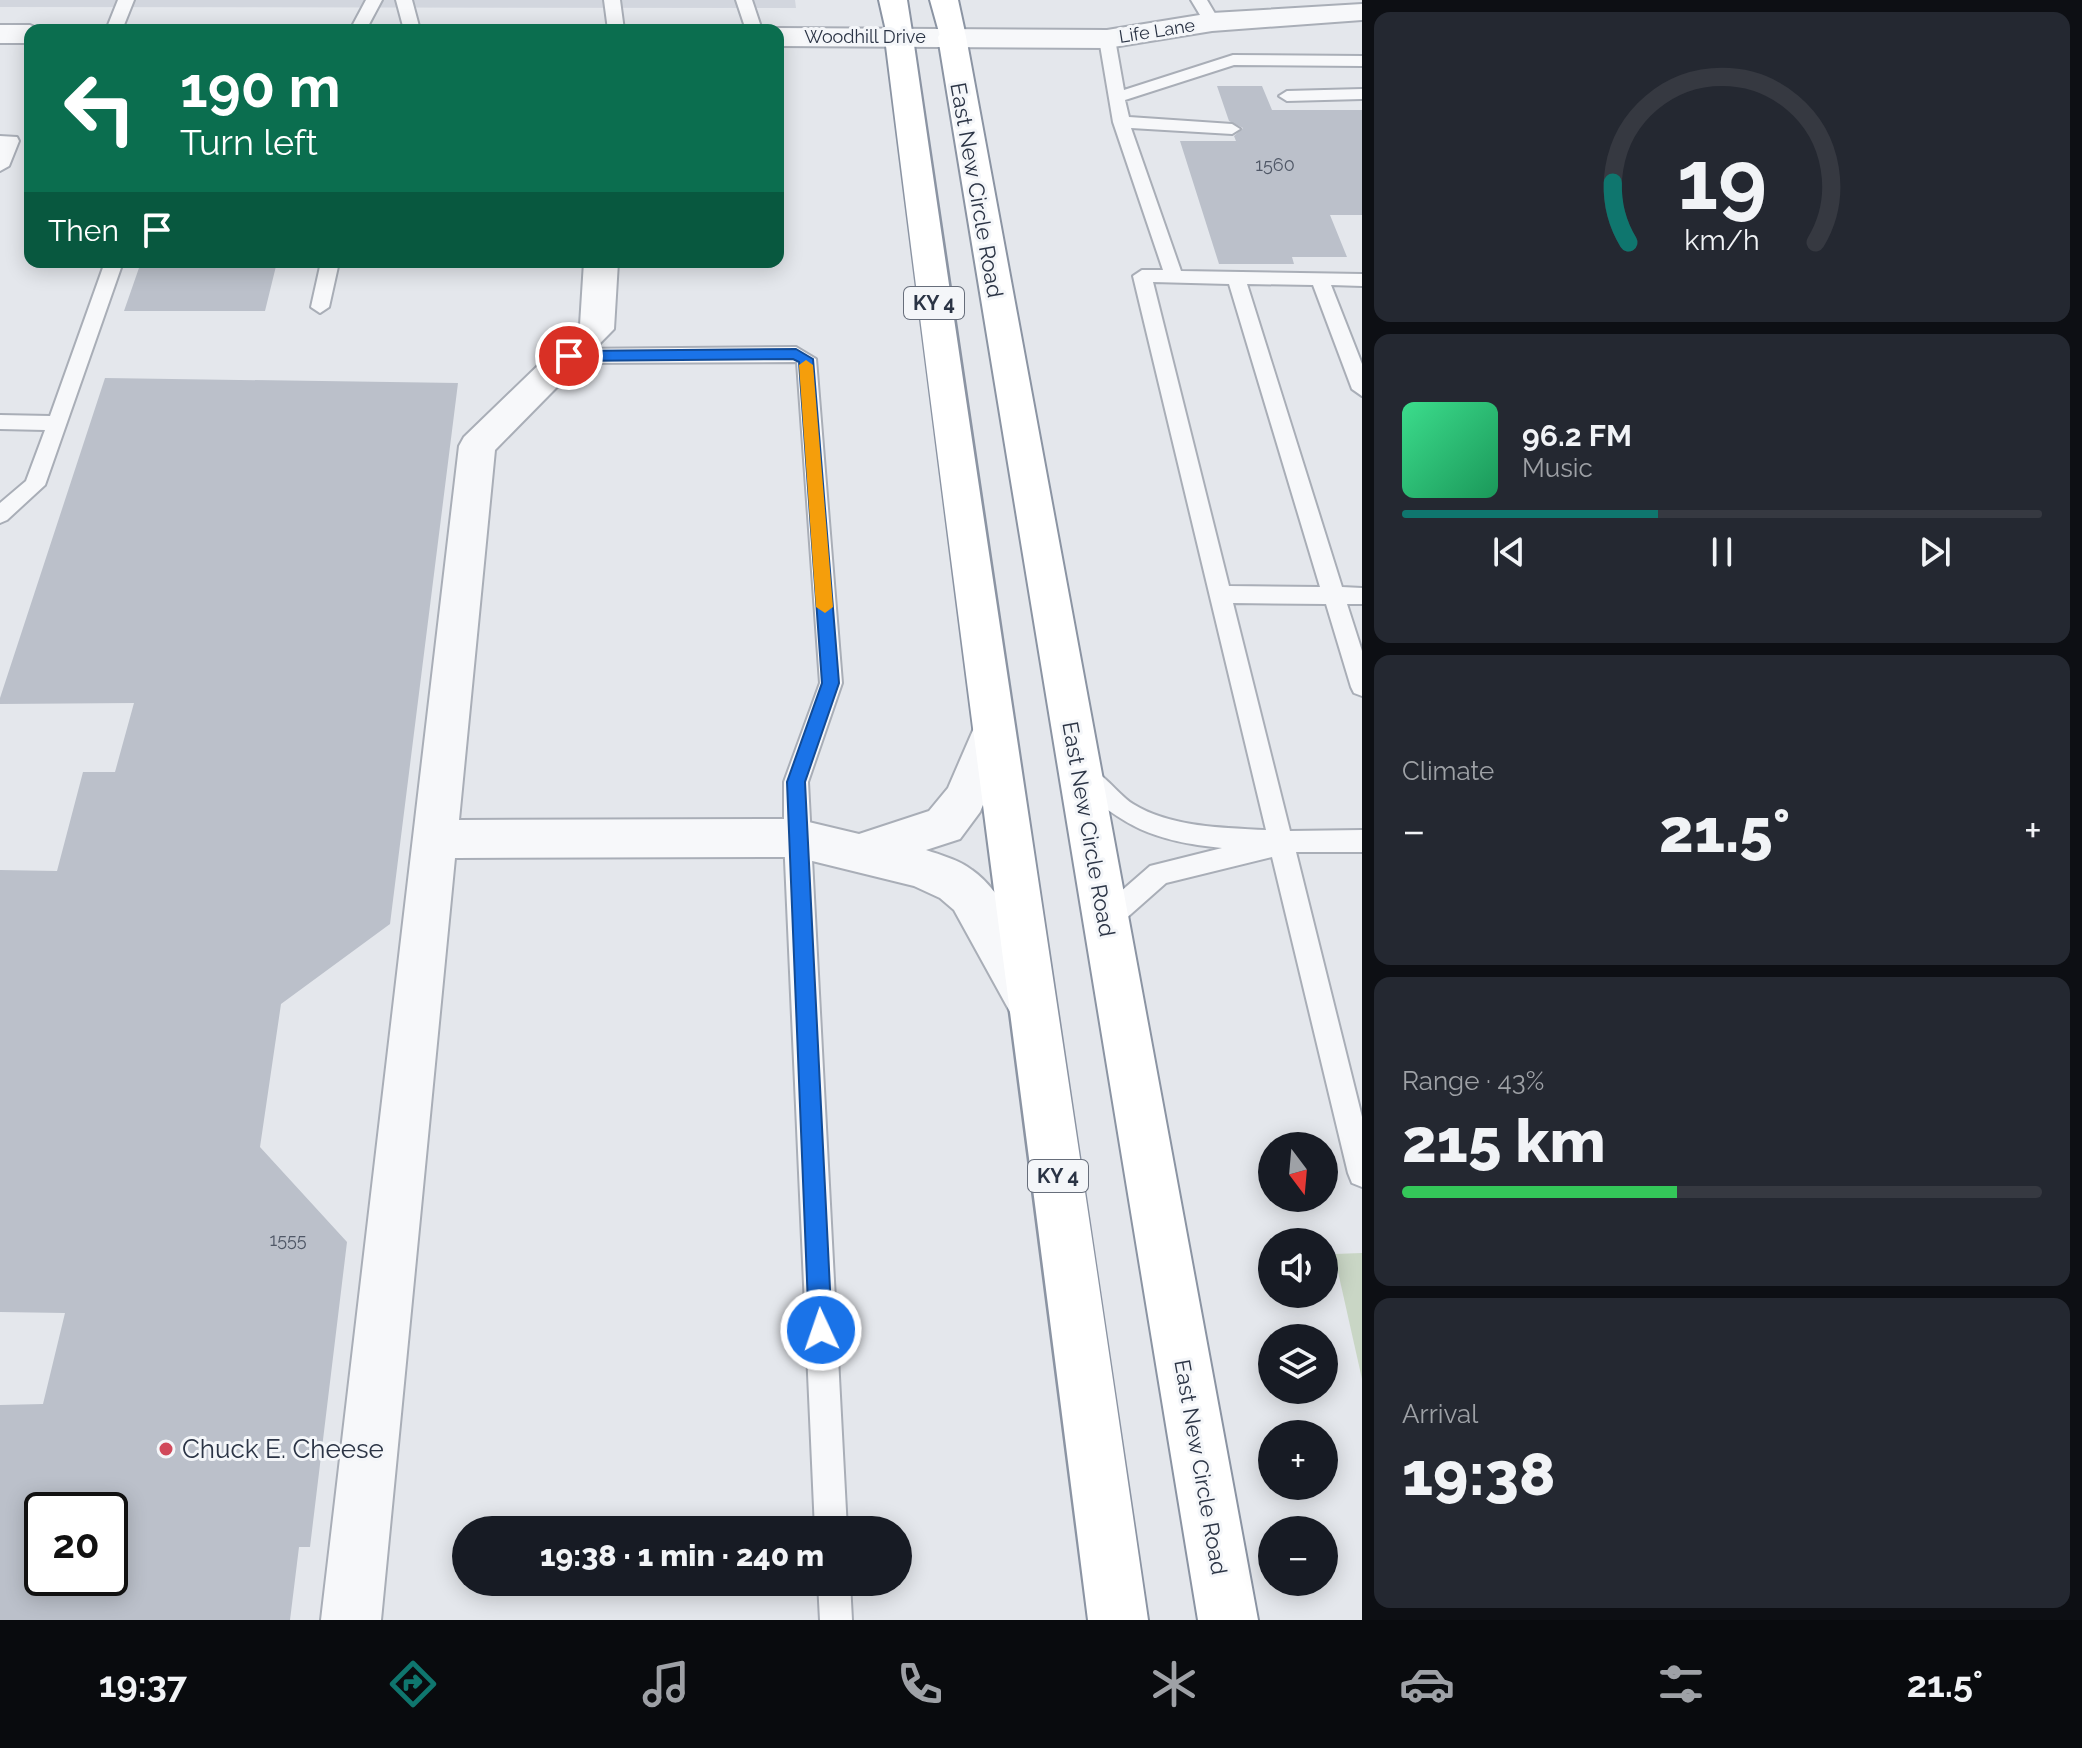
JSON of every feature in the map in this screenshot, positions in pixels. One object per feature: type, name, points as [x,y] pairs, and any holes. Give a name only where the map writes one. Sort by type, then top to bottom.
[{"type":"highway","name":"KY 4","points":[[893,0],[992,733],[1036,1012],[1118,1620]]},
{"type":"highway","name":"KY 4","points":[[944,0],[952,37]]},
{"type":"highway","name":"East New Circle Road","points":[[952,37],[1228,1620]]},
{"type":"street","name":"Life Lane","points":[[952,37],[1107,39],[1205,11],[1362,12]]},
{"type":"street","points":[[0,34],[24,34]]},
{"type":"street","name":"Woodhill Drive","points":[[784,37],[952,37]]},
{"type":"street","points":[[351,1620],[477,446],[597,329],[601,268]]},
{"type":"street","points":[[859,853],[944,825],[965,799],[992,733]]},
{"type":"street","points":[[433,839],[796,838],[828,850],[859,853],[935,872],[969,894],[1036,1012]]},
{"type":"lane","points":[[116,24],[126,0]]},
{"type":"lane","points":[[361,24],[374,0]]},
{"type":"lane","points":[[404,0],[410,24]]},
{"type":"lane","points":[[612,0],[615,24]]},
{"type":"lane","points":[[744,0],[752,24]]},
{"type":"lane","points":[[1107,39],[1121,122],[1174,276]]},
{"type":"lane","points":[[1117,97],[1233,60],[1362,61]]},
{"type":"lane","points":[[1287,96],[1362,94]]},
{"type":"lane","points":[[1121,122],[1232,129]]},
{"type":"lane","points":[[0,141],[11,141],[0,166]]},
{"type":"lane","points":[[0,515],[35,485],[112,268]]},
{"type":"lane","points":[[320,307],[329,268]]},
{"type":"lane","points":[[1362,280],[1142,276],[1362,1173]]},
{"type":"lane","points":[[1236,278],[1362,687]]},
{"type":"lane","points":[[1320,280],[1362,389]]},
{"type":"lane","points":[[569,356],[796,354],[806,359],[831,683],[796,782],[796,838],[830,1516]]},
{"type":"lane","points":[[0,422],[57,423]]},
{"type":"lane","points":[[1219,594],[1362,596]]},
{"type":"lane","points":[[1079,772],[1126,813],[1163,827],[1283,843],[1362,841]]},
{"type":"lane","points":[[1105,921],[1159,874],[1283,843]]},
{"type":"lane","points":[[835,1596],[836,1620]]},
{"type":"shaded area","points":[[0,0],[795,0],[796,8],[0,7]]},
{"type":"green space","points":[[1362,1253],[1362,1379],[1338,1272],[1338,1254]]},
{"type":"building","points":[[1217,86],[1262,86],[1272,110],[1362,110],[1362,215],[1330,215],[1347,257],[1292,257],[1294,264],[1219,264],[1180,141],[1236,141],[1234,136],[1243,128],[1229,121]]},
{"type":"building","points":[[139,268],[276,268],[265,311],[124,311]]},
{"type":"building","points":[[105,378],[458,383],[390,924],[281,1004],[260,1147],[347,1242],[310,1547],[299,1547],[290,1620],[0,1620],[0,1405],[43,1404],[65,1313],[0,1312],[0,870],[57,871],[83,772],[115,772],[134,703],[0,704]]},
{"type":"slow traffic","points":[[806,365],[825,607]]},
{"type":"place","name":"Chuck E. Cheese","points":[[166,1449]]},
{"type":"route","points":[[569,356],[796,354],[806,359],[831,683],[796,782],[796,838],[821,1330]]}]
